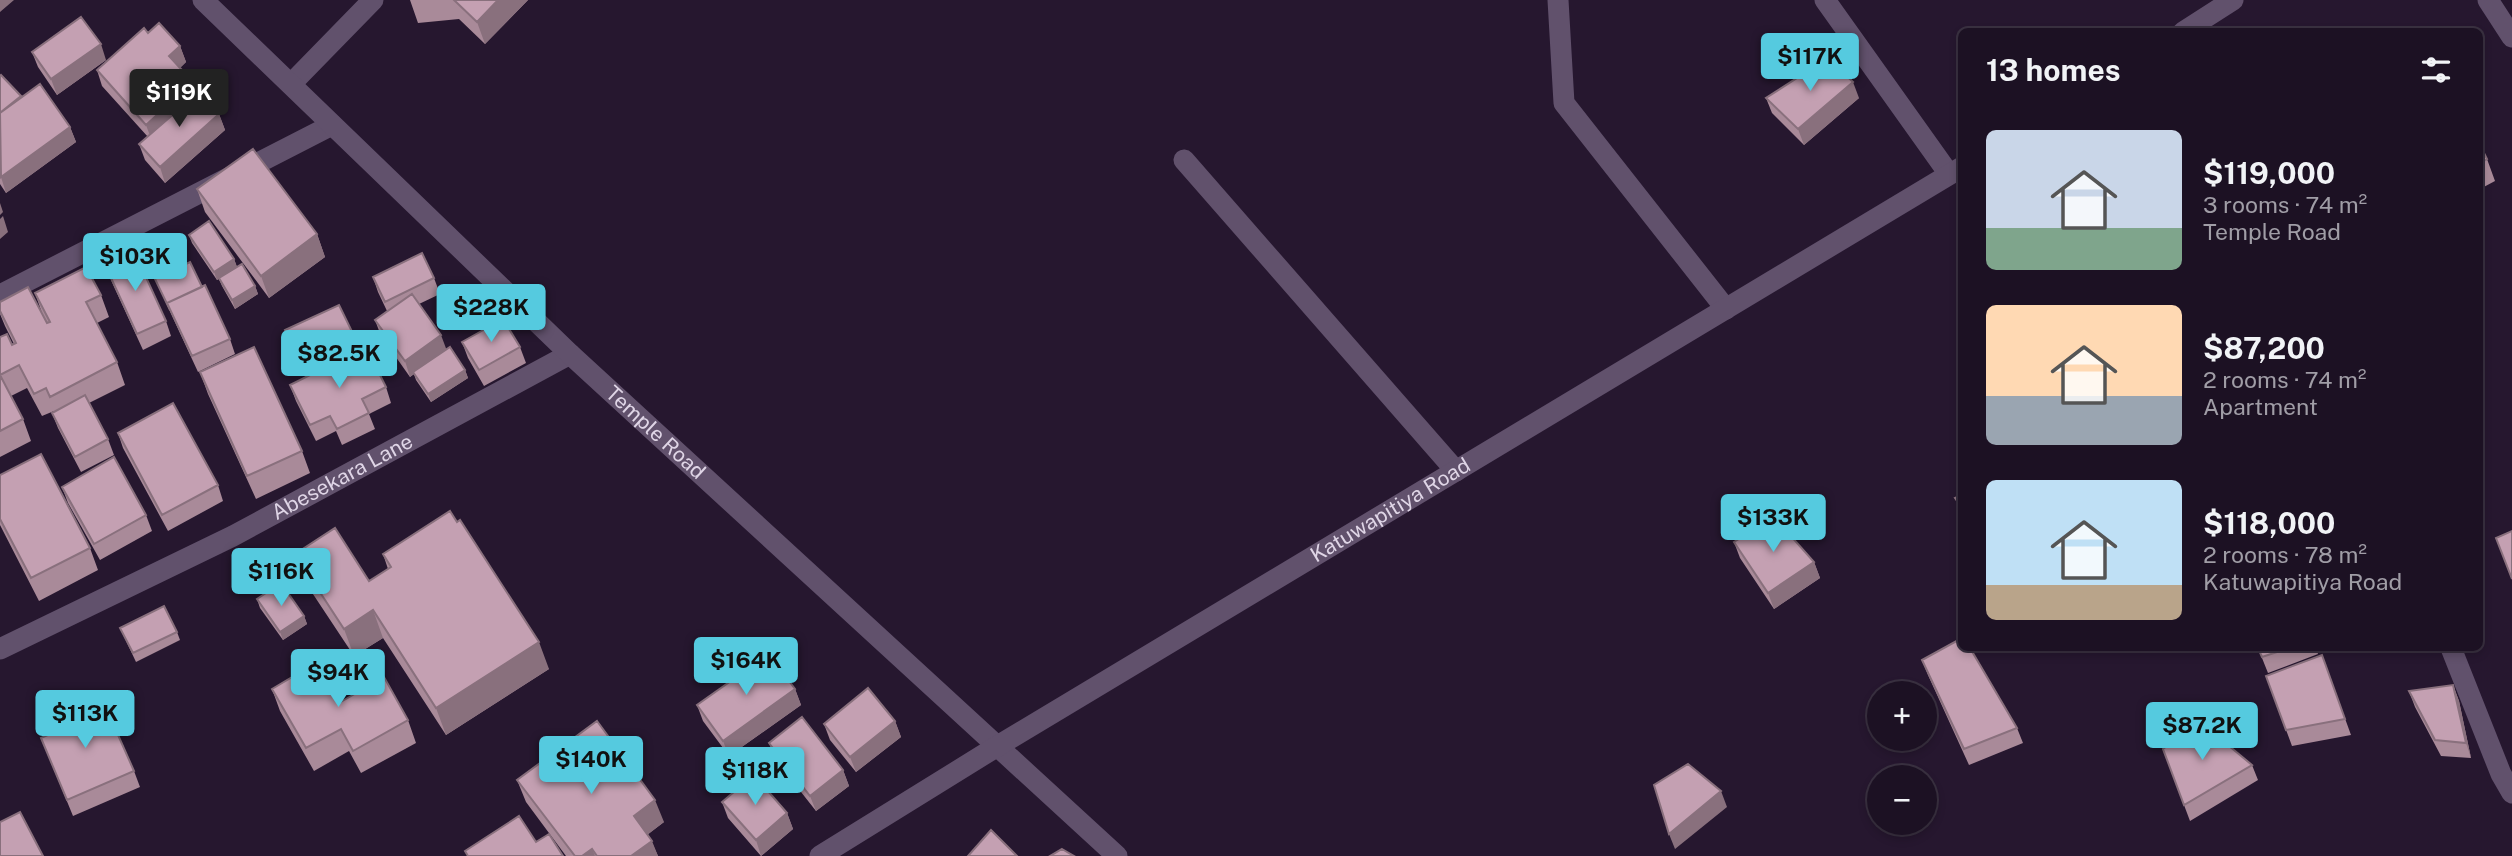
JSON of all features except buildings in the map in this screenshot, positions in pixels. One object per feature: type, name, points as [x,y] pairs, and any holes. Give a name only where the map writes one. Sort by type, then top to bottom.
[{"type":"street","name":"Temple Road","points":[[203,0],[570,354],[1117,856]]},
{"type":"street","points":[[291,84],[373,0]]},
{"type":"street","points":[[1558,0],[1564,103],[1726,309]]},
{"type":"street","points":[[1825,0],[1956,170]]},
{"type":"street","points":[[2196,28],[2233,0]]},
{"type":"street","points":[[2488,0],[2512,37]]},
{"type":"street","points":[[0,295],[332,125]]},
{"type":"street","points":[[1184,160],[1457,471]]},
{"type":"street","name":"Katuwapitiya Road","points":[[820,856],[996,747],[1956,170]]},
{"type":"street","name":"Abesekara Lane","points":[[0,649],[233,536],[570,354]]},
{"type":"street","points":[[2452,651],[2501,774],[2512,793]]}]
